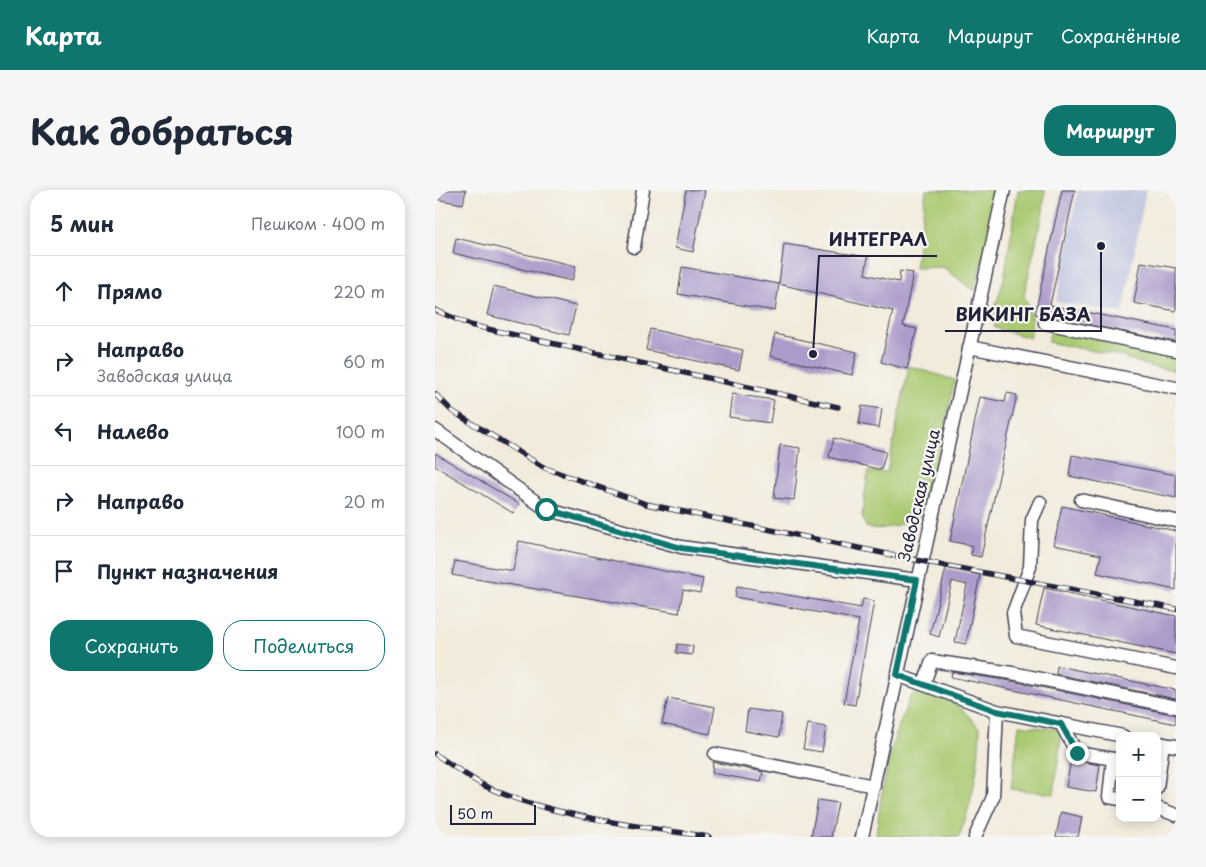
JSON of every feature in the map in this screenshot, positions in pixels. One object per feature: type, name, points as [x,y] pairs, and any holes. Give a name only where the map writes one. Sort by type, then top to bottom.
[{"type":"street","points":[[634,247],[643,190]]},
{"type":"street","name":"Заводская улица","points":[[861,837],[874,786],[917,580],[1004,190]]},
{"type":"street","points":[[1045,323],[1176,350]]},
{"type":"street","points":[[969,347],[1176,388]]},
{"type":"street","points":[[435,430],[546,509],[681,548],[917,580]]},
{"type":"street","points":[[1081,500],[1176,521]]},
{"type":"street","points":[[1040,502],[1032,520],[1030,567],[1013,612],[1017,636],[1176,668]]},
{"type":"street","points":[[924,683],[932,662],[1011,673],[1176,707]]},
{"type":"street","points":[[897,675],[924,683],[997,711],[1116,735]]},
{"type":"street","points":[[975,837],[993,797],[997,711]]},
{"type":"street","points":[[1061,724],[1077,753],[1116,760]]},
{"type":"street","points":[[1161,743],[1176,746]]},
{"type":"street","points":[[715,754],[874,786]]},
{"type":"street","points":[[1116,765],[1109,797],[1116,798]]},
{"type":"street","points":[[1161,809],[1176,815]]},
{"type":"shaded area","points":[[1078,190],[1146,190],[1123,313],[1056,302]]},
{"type":"green space","points":[[926,190],[995,190],[997,194],[987,245],[974,291],[943,267],[915,268]]},
{"type":"green space","points":[[1018,190],[1045,190],[1043,211],[1024,295],[1032,318],[1030,338],[995,328],[993,314],[1004,279]]},
{"type":"green space","points":[[1052,329],[1176,356],[1176,371],[1152,367],[1120,356],[1047,342]]},
{"type":"green space","points":[[909,366],[955,380],[926,513],[904,523],[889,527],[866,527],[862,516],[868,472],[887,472]]},
{"type":"green space","points":[[918,691],[939,695],[953,702],[980,728],[977,770],[972,797],[959,837],[876,837],[887,765],[892,747],[911,696]]},
{"type":"green space","points":[[1019,725],[1062,730],[1054,794],[1011,789]]},
{"type":"building","points":[[435,190],[466,190],[463,204],[435,199]]},
{"type":"building","points":[[686,190],[705,190],[693,252],[675,248]]},
{"type":"building","points":[[1062,190],[1075,190],[1050,305],[1176,330],[1176,342],[1035,314]]},
{"type":"building","points":[[456,238],[576,266],[572,281],[453,253]]},
{"type":"building","points":[[784,244],[868,257],[865,274],[889,280],[899,282],[900,271],[913,273],[903,326],[917,329],[907,369],[881,362],[893,311],[779,284]]},
{"type":"building","points":[[1141,262],[1176,268],[1176,311],[1134,303]]},
{"type":"building","points":[[682,267],[779,284],[775,311],[678,294]]},
{"type":"building","points":[[494,286],[576,306],[569,335],[487,315]]},
{"type":"building","points":[[650,329],[743,350],[739,370],[646,350]]},
{"type":"building","points":[[775,334],[857,352],[852,375],[770,356]]},
{"type":"building","points":[[1007,393],[1017,395],[981,557],[971,555],[973,546],[950,541],[980,397],[1005,402]]},
{"type":"building","points":[[732,394],[774,400],[770,423],[729,417]]},
{"type":"building","points":[[862,406],[882,409],[879,428],[859,424]]},
{"type":"building","points":[[834,438],[886,452],[881,470],[829,457]]},
{"type":"building","points":[[780,445],[800,448],[794,500],[774,498]]},
{"type":"building","points":[[435,453],[519,504],[513,513],[435,466]]},
{"type":"building","points":[[1072,455],[1176,475],[1176,498],[1069,476]]},
{"type":"building","points":[[1062,506],[1176,531],[1176,590],[1097,573],[1101,555],[1054,545]]},
{"type":"building","points":[[519,541],[703,579],[700,593],[683,590],[679,613],[452,575],[455,561],[513,571]]},
{"type":"building","points":[[946,568],[980,575],[966,644],[955,642],[967,585],[952,581],[939,637],[930,634]]},
{"type":"building","points":[[737,586],[861,608],[863,599],[874,601],[855,705],[844,703],[859,620],[735,597]]},
{"type":"building","points":[[1044,588],[1176,616],[1176,654],[1036,625]]},
{"type":"building","points":[[677,644],[693,646],[692,655],[676,653]]},
{"type":"building","points":[[1057,666],[1176,690],[1176,699],[1056,674]]},
{"type":"building","points":[[952,672],[1011,681],[1176,715],[1176,724],[951,677]]},
{"type":"building","points":[[668,698],[715,707],[710,734],[662,724]]},
{"type":"building","points":[[748,709],[782,714],[779,737],[745,731]]},
{"type":"building","points":[[808,724],[826,727],[822,752],[803,749]]},
{"type":"building","points":[[1071,760],[1100,765],[1096,792],[1066,787]]},
{"type":"building","points":[[713,762],[763,772],[761,782],[712,773]]},
{"type":"building","points":[[818,800],[838,803],[831,837],[811,837]]},
{"type":"building","points":[[1061,812],[1082,817],[1078,837],[1056,837]]},
{"type":"railway","points":[[435,310],[470,325],[838,407]]},
{"type":"railway","points":[[435,394],[452,411],[545,468],[646,504],[921,561],[1176,609]]},
{"type":"railway","points":[[435,754],[487,787],[539,806],[596,819],[709,837]]},
{"type":"place","name":"ВИКИНГ БАЗА","points":[[1101,246]]},
{"type":"place","name":"ИНТЕГРАЛ","points":[[813,354]]},
{"type":"route","points":[[546,509],[681,548],[917,580],[897,675],[924,683],[997,711],[1061,724],[1077,753]]}]
